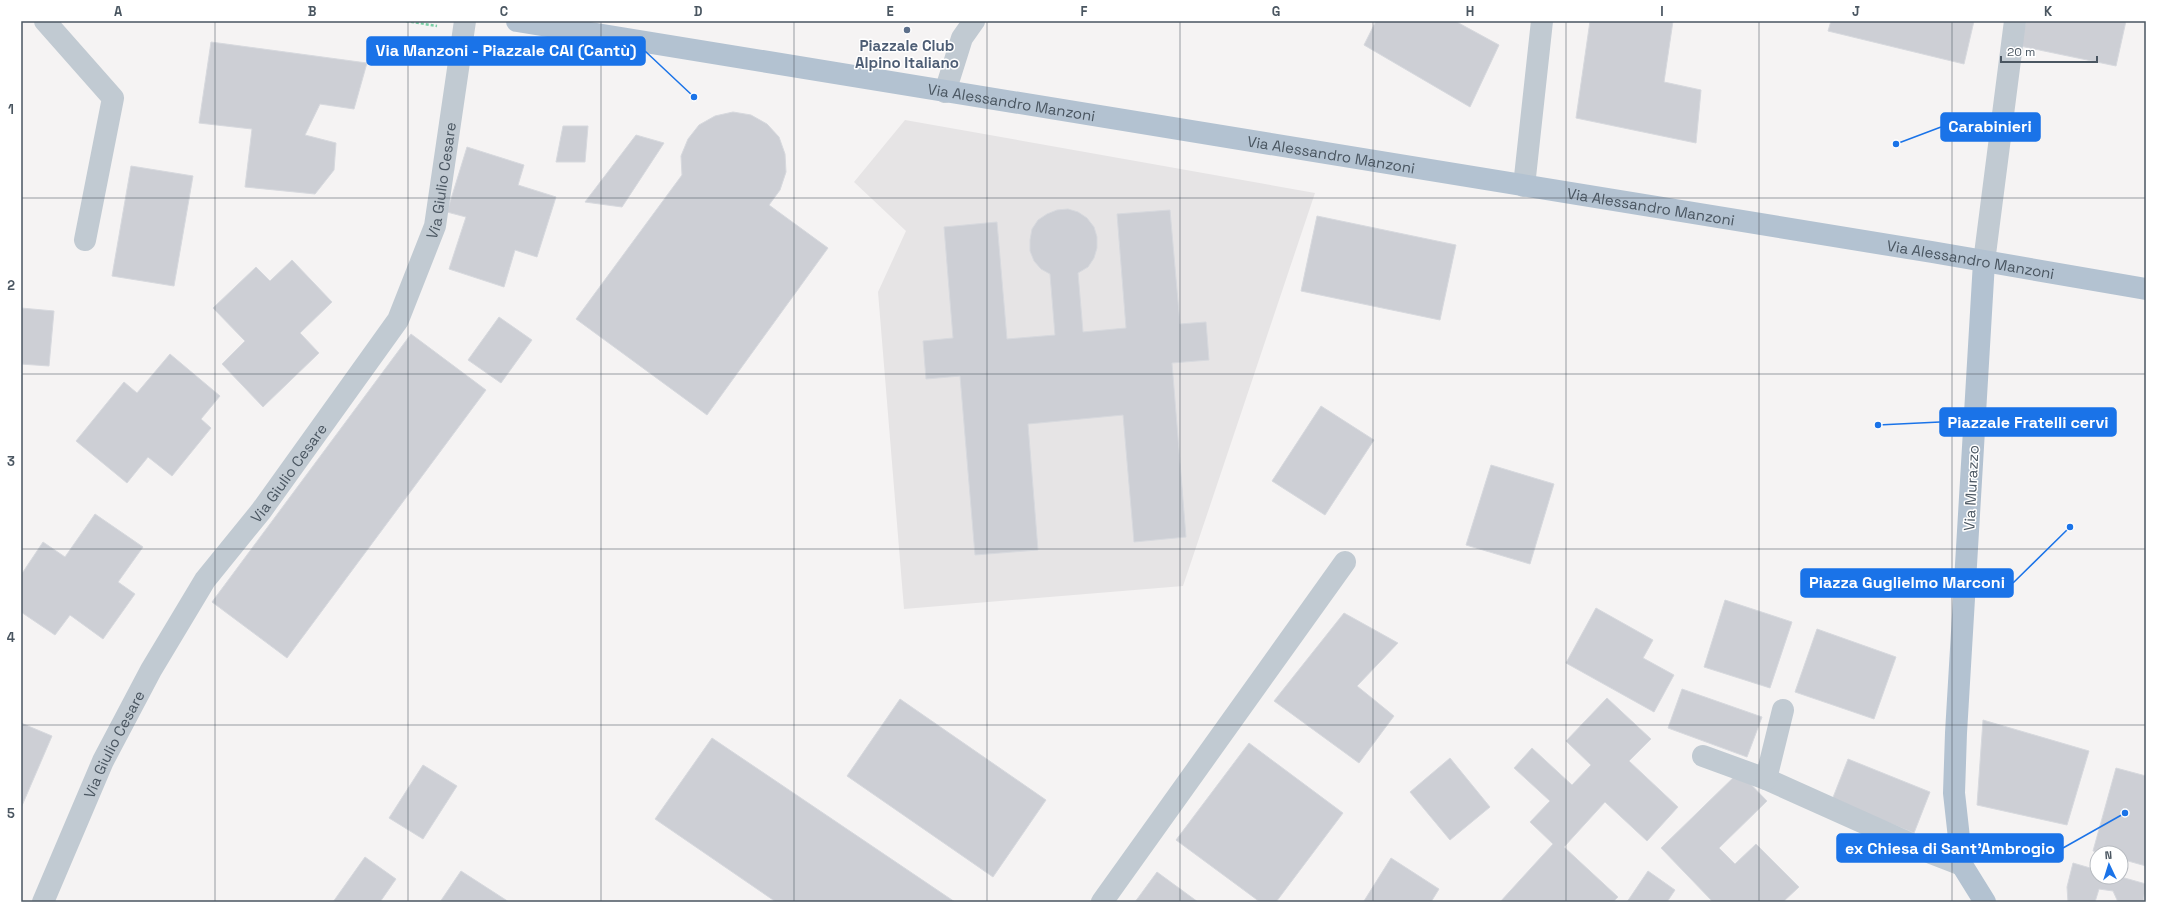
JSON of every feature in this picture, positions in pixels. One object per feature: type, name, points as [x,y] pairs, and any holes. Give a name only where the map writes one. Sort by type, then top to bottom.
[{"type":"main road","name":"Via Alessandro Manzoni","points":[[529,22],[945,92],[1932,252],[2146,289]]},
{"type":"main road","name":"Via Murazzo","points":[[1984,262],[1954,793],[1962,865],[1985,902]]},
{"type":"street","points":[[45,21],[113,98],[85,240]]},
{"type":"street","name":"Via Giulio Cesare","points":[[43,902],[103,761],[151,670],[205,580],[261,511],[398,320],[435,226],[465,21]]},
{"type":"street","points":[[945,92],[962,38],[974,21]]},
{"type":"street","points":[[1524,186],[1542,21]]},
{"type":"street","name":"Via Murazzo","points":[[1984,262],[2015,21]]},
{"type":"street","points":[[1102,902],[1345,562]]},
{"type":"street","points":[[1766,779],[1782,710]]},
{"type":"street","points":[[1703,756],[1766,779],[1931,853],[1962,865]]},
{"type":"shaded area","points":[[905,120],[1315,193],[1183,586],[904,609],[878,292],[906,231],[854,182]]},
{"type":"building","points":[[1376,21],[1455,21],[1499,45],[1470,107],[1364,45]]},
{"type":"building","points":[[1590,21],[1673,21],[1664,82],[1701,90],[1696,143],[1576,118]]},
{"type":"building","points":[[1831,21],[1974,21],[1964,64],[1828,31]]},
{"type":"building","points":[[2026,21],[2126,21],[2116,66],[2020,46]]},
{"type":"building","points":[[211,42],[367,63],[354,109],[320,104],[305,135],[336,143],[334,170],[315,194],[245,187],[252,129],[199,123]]},
{"type":"building","points":[[733,112],[751,115],[767,124],[779,137],[785,154],[786,172],[780,190],[769,205],[828,248],[707,415],[576,319],[682,175],[681,156],[688,139],[699,125],[715,116]]},
{"type":"building","points":[[563,126],[588,126],[585,162],[556,162]]},
{"type":"building","points":[[636,135],[664,143],[622,207],[585,202]]},
{"type":"building","points":[[467,147],[524,165],[518,185],[556,197],[537,257],[515,250],[504,287],[449,269],[466,217],[447,212]]},
{"type":"building","points":[[131,166],[193,176],[174,286],[112,276]]},
{"type":"building","points":[[1068,209],[1078,212],[1087,218],[1094,227],[1097,237],[1097,248],[1094,258],[1088,267],[1078,273],[1083,332],[1126,328],[1117,214],[1170,210],[1180,324],[1206,322],[1209,360],[1172,363],[1186,537],[1134,542],[1123,415],[1028,424],[1038,550],[975,555],[960,376],[926,379],[923,341],[953,338],[944,227],[997,222],[1007,339],[1055,335],[1050,274],[1041,269],[1034,261],[1030,251],[1030,240],[1032,229],[1038,220],[1057,210]]},
{"type":"building","points":[[1317,216],[1456,245],[1440,320],[1301,291]]},
{"type":"building","points":[[292,260],[332,302],[300,333],[319,353],[263,407],[222,364],[245,341],[213,308],[256,267],[270,281]]},
{"type":"building","points":[[21,308],[54,311],[49,366],[21,364]]},
{"type":"building","points":[[499,317],[532,340],[501,383],[468,360]]},
{"type":"building","points":[[411,334],[486,390],[287,658],[212,602]]},
{"type":"building","points":[[170,354],[220,396],[201,419],[211,428],[172,476],[148,457],[127,483],[76,441],[124,382],[137,393]]},
{"type":"building","points":[[1321,406],[1374,440],[1325,515],[1272,481]]},
{"type":"building","points":[[1491,465],[1554,484],[1530,564],[1466,545]]},
{"type":"building","points":[[95,514],[143,547],[118,582],[135,594],[103,639],[70,615],[55,635],[21,612],[21,575],[43,542],[65,557]]},
{"type":"building","points":[[1725,600],[1792,622],[1770,688],[1704,667]]},
{"type":"building","points":[[1596,608],[1653,640],[1643,658],[1674,675],[1654,712],[1566,663]]},
{"type":"building","points":[[1344,613],[1398,643],[1357,686],[1394,716],[1359,763],[1274,701]]},
{"type":"building","points":[[1817,629],[1896,657],[1874,719],[1795,692]]},
{"type":"building","points":[[1682,689],[1762,717],[1747,757],[1668,728]]},
{"type":"building","points":[[1607,698],[1651,739],[1629,761],[1678,807],[1647,841],[1605,802],[1564,847],[1618,897],[1613,902],[1500,902],[1553,844],[1530,822],[1550,801],[1514,768],[1532,748],[1572,785],[1591,765],[1566,741]]},
{"type":"building","points":[[900,699],[1046,800],[993,877],[847,776]]},
{"type":"building","points":[[1983,720],[2089,751],[2067,825],[1977,805]]},
{"type":"building","points":[[21,723],[52,736],[21,808]]},
{"type":"building","points":[[712,738],[955,902],[776,902],[655,819]]},
{"type":"building","points":[[1249,743],[1343,813],[1276,902],[1260,902],[1176,840]]},
{"type":"building","points":[[1450,758],[1490,807],[1450,840],[1410,792]]},
{"type":"building","points":[[1848,759],[1930,792],[1914,833],[1832,800]]},
{"type":"building","points":[[423,765],[457,786],[423,839],[389,818]]},
{"type":"building","points":[[2116,768],[2146,776],[2146,866],[2129,861],[2129,845],[2095,845]]},
{"type":"building","points":[[1739,772],[1767,801],[1719,848],[1735,864],[1756,844],[1799,887],[1783,902],[1713,902],[1661,848]]},
{"type":"building","points":[[365,857],[396,879],[380,902],[333,902]]},
{"type":"building","points":[[1391,858],[1439,889],[1431,902],[1364,901]]},
{"type":"building","points":[[2073,863],[2089,868],[2089,885],[2129,885],[2129,879],[2146,884],[2143,902],[2118,902],[2113,891],[2099,889],[2095,902],[2068,902],[2067,887]]},
{"type":"building","points":[[461,871],[509,902],[440,902]]},
{"type":"building","points":[[1648,871],[1675,890],[1667,902],[1627,902]]},
{"type":"building","points":[[1157,872],[1198,902],[1135,902]]},
{"type":"place","name":"Piazzale Club Alpino Italiano","points":[[907,30]]},
{"type":"place","name":"Via Manzoni - Piazzale CAI (Cantù)","points":[[694,97]]},
{"type":"place","name":"Carabinieri","points":[[1896,144]]},
{"type":"place","name":"Piazzale Fratelli cervi","points":[[1878,425]]},
{"type":"place","name":"Piazza Guglielmo Marconi","points":[[2070,527]]},
{"type":"place","name":"ex Chiesa di Sant'Ambrogio","points":[[2125,813]]}]
